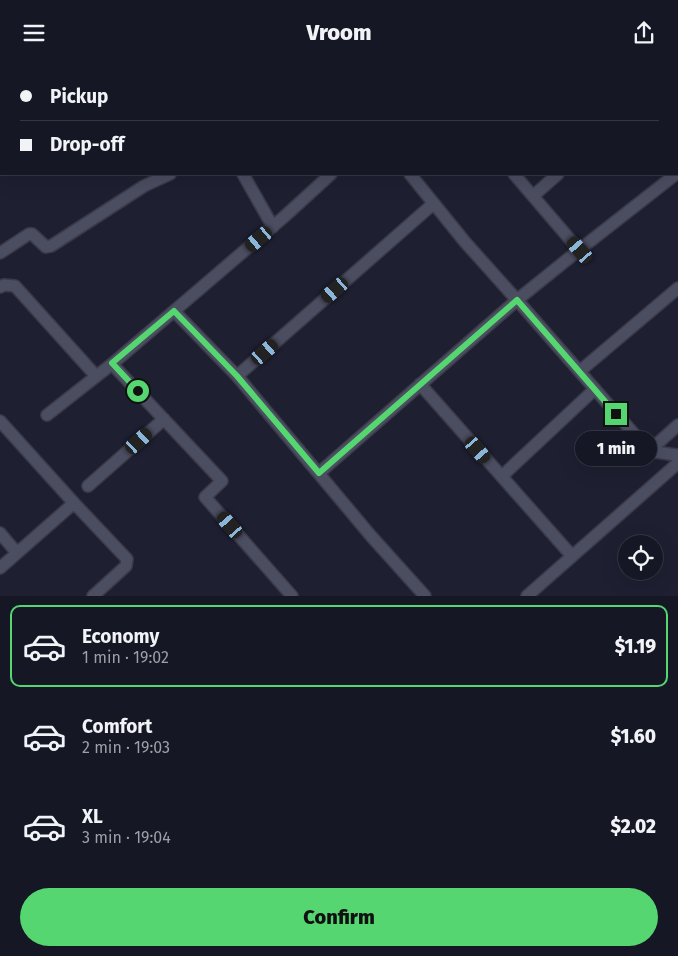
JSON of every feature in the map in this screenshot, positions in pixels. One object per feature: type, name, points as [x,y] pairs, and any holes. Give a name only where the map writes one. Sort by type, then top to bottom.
[{"type":"street","points":[[0,253],[29,234],[32,234],[46,247],[51,246],[144,186],[168,175]]},
{"type":"street","points":[[244,175],[273,227]]},
{"type":"street","points":[[47,415],[174,311],[273,227],[330,175]]},
{"type":"street","points":[[411,175],[434,205],[649,451],[676,455],[678,457]]},
{"type":"street","points":[[515,175],[580,250]]},
{"type":"street","points":[[533,196],[557,175]]},
{"type":"street","points":[[319,473],[517,300],[674,175]]},
{"type":"street","points":[[237,376],[434,205]]},
{"type":"street","points":[[0,287],[4,285],[14,286],[96,376]]},
{"type":"street","points":[[580,371],[678,289]]},
{"type":"street","points":[[174,311],[237,376],[425,596]]},
{"type":"street","points":[[112,363],[222,481],[205,497],[292,596]]},
{"type":"street","points":[[420,384],[572,556]]},
{"type":"street","points":[[502,476],[595,389]]},
{"type":"street","points":[[88,486],[164,419]]},
{"type":"street","points":[[0,421],[127,559],[126,566],[93,596]]},
{"type":"street","points":[[649,451],[678,425]]},
{"type":"street","points":[[527,596],[678,463]]},
{"type":"street","points":[[0,568],[74,503]]},
{"type":"street","points":[[0,533],[17,553]]},
{"type":"route","points":[[138,391],[112,363],[174,311],[237,376],[319,473],[517,300],[616,414]]}]
